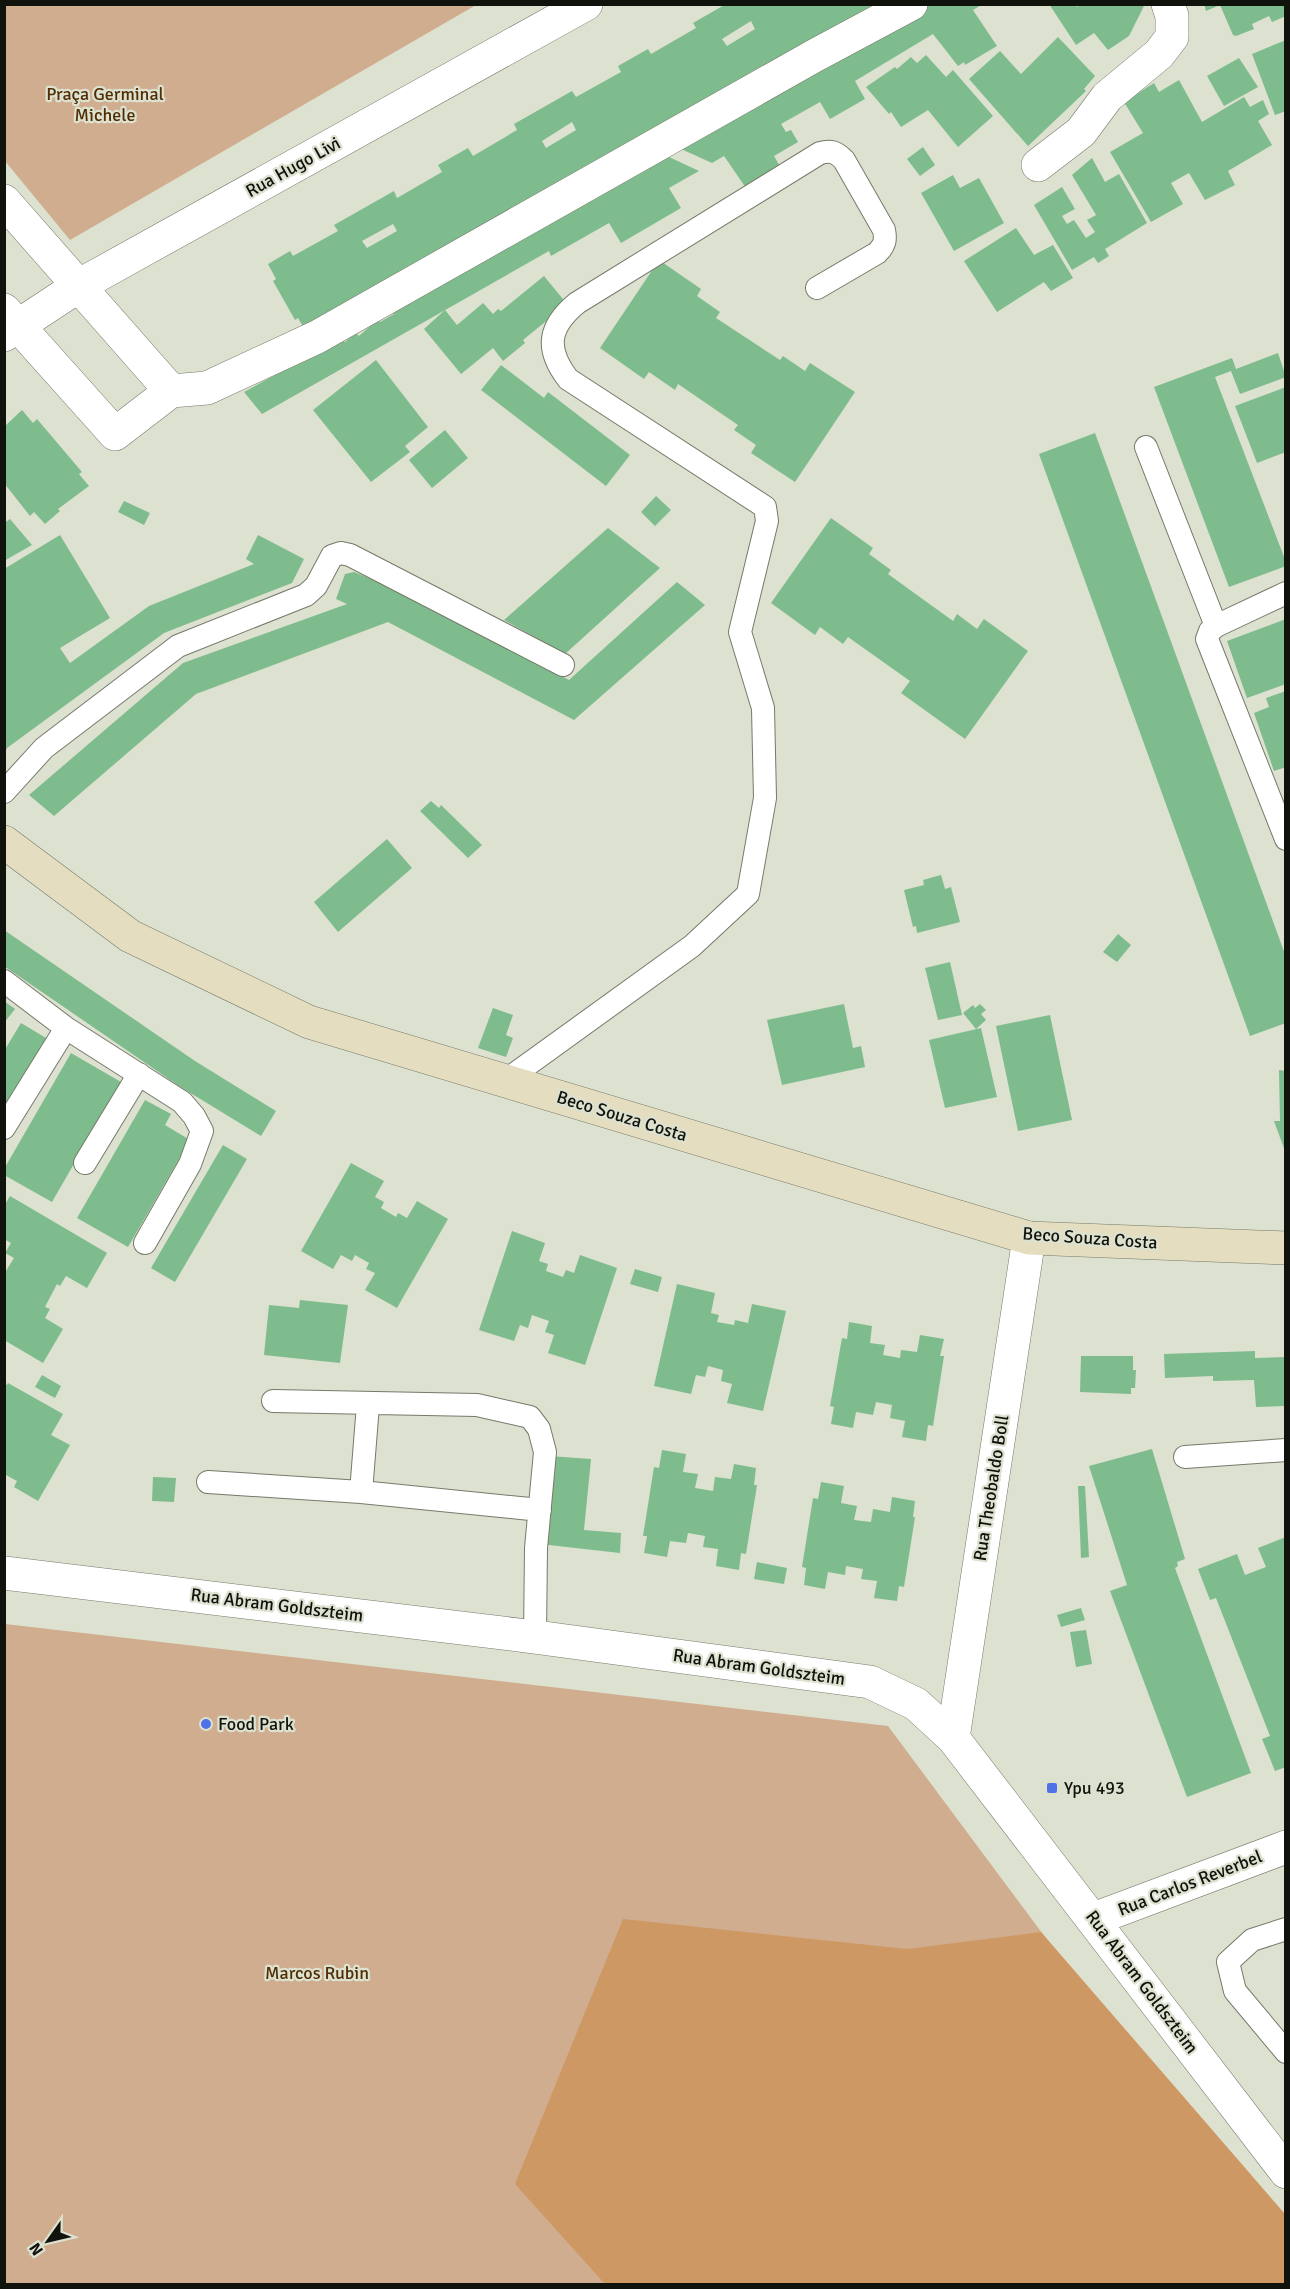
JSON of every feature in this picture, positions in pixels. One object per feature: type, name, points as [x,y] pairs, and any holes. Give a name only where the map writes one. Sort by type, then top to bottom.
[{"type":"street","name":"Rua Hugo Livi","points":[[9,323],[586,4]]},
{"type":"street","points":[[9,323],[115,434],[171,391],[207,388],[317,338],[804,62],[911,4]]},
{"type":"street","points":[[1038,165],[1081,132],[1107,97],[1159,54],[1172,37],[1172,16],[1168,4]]},
{"type":"street","points":[[4,201],[171,391]]},
{"type":"street","name":"Beco Souza Costa","points":[[4,842],[130,936],[309,1022],[1029,1238],[1286,1248]]},
{"type":"street","name":"Rua Theobaldo Boll","points":[[953,1738],[1029,1238]]},
{"type":"street","name":"Rua Abram Goldszteim","points":[[4,1573],[535,1637],[870,1682],[916,1704],[953,1738],[1286,2172]]},
{"type":"street","name":"Rua Carlos Reverbel","points":[[1094,1919],[1286,1847]]},
{"type":"lane","points":[[505,1081],[692,946],[748,894],[765,798],[763,708],[740,632],[767,521],[765,507],[568,379],[558,365],[552,349],[554,330],[562,315],[577,303],[820,153],[828,151],[838,153],[844,160],[884,230],[886,238],[884,247],[877,253],[817,288]]},
{"type":"lane","points":[[1146,447],[1216,626]]},
{"type":"lane","points":[[4,792],[44,748],[178,646],[306,595],[316,586],[332,556],[341,553],[350,555],[563,665]]},
{"type":"lane","points":[[1286,593],[1216,626],[1210,631],[1207,639],[1279,804],[1286,839]]},
{"type":"lane","points":[[4,981],[66,1028],[182,1102],[194,1116],[202,1131],[190,1164],[145,1243]]},
{"type":"lane","points":[[4,1128],[66,1028]]},
{"type":"lane","points":[[85,1163],[139,1074]]},
{"type":"lane","points":[[273,1401],[477,1406],[530,1417],[539,1429],[545,1452],[536,1548],[535,1637]]},
{"type":"lane","points":[[362,1491],[368,1405]]},
{"type":"lane","points":[[1185,1457],[1286,1450]]},
{"type":"lane","points":[[208,1482],[362,1491],[540,1510]]},
{"type":"lane","points":[[1286,1929],[1252,1940],[1228,1962],[1235,1991],[1286,2052]]},
{"type":"green space","name":"Praça Germinal Michele","points":[[4,5],[476,5],[70,240],[5,161]]},
{"type":"green space","name":"Marcos Rubin","points":[[5,1624],[888,1726],[1286,2261],[1285,2284],[5,2284]]},
{"type":"shaded area","points":[[623,1919],[907,1949],[1041,1932],[1285,2214],[1285,2284],[605,2284],[515,2184]]},
{"type":"building","points":[[726,4],[875,4],[307,333],[298,318],[295,320],[273,281],[276,279],[268,264],[290,251],[293,256],[338,231],[334,225],[394,191],[397,198],[442,172],[438,165],[468,148],[473,156],[517,130],[514,124],[572,91],[576,97],[621,72],[618,66],[648,49],[651,54],[696,28],[693,23]],"holes":[[[751,21],[755,29],[727,46],[722,39]],[[572,122],[576,130],[546,148],[542,141]],[[393,224],[397,231],[367,248],[362,241]]]},
{"type":"building","points":[[930,4],[983,4],[973,10],[997,46],[965,65],[964,62],[958,66],[933,34],[855,81],[865,99],[830,119],[820,102],[781,124],[786,132],[791,130],[798,142],[774,156],[781,168],[746,188],[724,156],[712,163],[679,148]]},
{"type":"building","points":[[1049,4],[1075,4],[1077,7],[1081,4],[1145,4],[1129,36],[1108,50],[1094,33],[1076,45]]},
{"type":"building","points":[[1204,4],[1286,4],[1286,16],[1272,22],[1269,16],[1252,24],[1254,29],[1236,36],[1233,35],[1220,5],[1206,11]]},
{"type":"building","points":[[1058,37],[1095,76],[1084,89],[1086,91],[1028,146],[969,79],[1000,51],[1021,74]]},
{"type":"building","points":[[1286,40],[1286,111],[1275,115],[1252,54]]},
{"type":"building","points":[[926,55],[946,77],[953,70],[993,116],[958,147],[928,110],[901,127],[891,112],[889,114],[866,87],[895,67],[897,69],[911,57],[917,63]]},
{"type":"building","points":[[1239,58],[1258,87],[1224,106],[1207,76]]},
{"type":"building","points":[[1179,80],[1202,122],[1244,97],[1250,107],[1263,100],[1269,114],[1258,121],[1272,145],[1228,171],[1235,185],[1205,200],[1189,173],[1171,183],[1183,204],[1151,222],[1110,152],[1143,133],[1124,102],[1154,83],[1159,92]]},
{"type":"building","points":[[923,147],[935,165],[920,176],[907,159]]},
{"type":"building","points":[[667,156],[699,171],[669,188],[681,208],[621,243],[609,223],[551,256],[549,251],[262,414],[244,392],[340,339],[345,342],[355,332],[359,336],[378,319],[380,322],[394,314],[393,312]]},
{"type":"building","points":[[1092,158],[1105,182],[1119,174],[1147,223],[1105,249],[1109,256],[1098,263],[1094,257],[1072,270],[1034,205],[1062,187],[1075,209],[1062,216],[1067,224],[1074,220],[1086,238],[1095,232],[1087,220],[1096,215],[1072,175]]},
{"type":"building","points":[[953,175],[960,188],[979,178],[1004,223],[954,251],[921,193]]},
{"type":"building","points":[[1016,228],[1034,255],[1053,245],[1073,278],[1051,291],[1044,282],[997,312],[964,261]]},
{"type":"building","points":[[659,260],[701,289],[697,296],[720,312],[716,318],[780,360],[783,356],[805,371],[810,363],[855,392],[795,482],[751,453],[756,445],[734,430],[738,425],[678,384],[675,390],[649,372],[644,379],[600,348]]},
{"type":"building","points":[[544,276],[567,304],[523,340],[525,343],[503,361],[493,348],[461,374],[424,329],[445,310],[457,325],[483,303],[493,314],[498,309],[501,311]]},
{"type":"building","points":[[1278,353],[1286,377],[1240,394],[1231,371],[1215,377],[1286,562],[1286,566],[1229,587],[1154,387],[1232,358],[1236,369]]},
{"type":"building","points":[[376,360],[428,427],[405,446],[410,452],[371,482],[313,410]]},
{"type":"building","points":[[501,365],[544,398],[548,392],[630,455],[606,486],[481,390]]},
{"type":"building","points":[[1286,387],[1286,452],[1257,463],[1235,406]]},
{"type":"building","points":[[22,410],[33,423],[37,419],[82,472],[79,474],[89,486],[58,509],[60,511],[45,524],[34,512],[30,516],[4,483],[6,425]]},
{"type":"building","points":[[445,430],[468,458],[432,488],[409,460]]},
{"type":"building","points":[[1095,433],[1286,957],[1286,1023],[1250,1036],[1039,454]]},
{"type":"building","points":[[656,496],[671,510],[655,526],[641,512]]},
{"type":"building","points":[[124,501],[150,513],[144,525],[118,512]]},
{"type":"building","points":[[831,518],[873,548],[869,554],[891,570],[888,574],[953,621],[957,614],[977,629],[984,619],[1028,651],[965,739],[901,693],[910,681],[848,637],[843,644],[820,627],[815,635],[771,603]]},
{"type":"building","points":[[10,519],[32,545],[4,561],[4,523]]},
{"type":"building","points":[[608,528],[660,568],[565,654],[504,620]]},
{"type":"building","points":[[60,535],[110,618],[60,648],[70,663],[149,606],[254,564],[246,559],[258,535],[304,559],[292,583],[164,633],[7,748],[4,754],[4,569]]},
{"type":"building","points":[[354,572],[413,596],[569,680],[677,582],[705,605],[574,720],[388,622],[196,694],[54,816],[29,795],[183,663],[347,604],[336,599],[345,574]]},
{"type":"building","points":[[1286,619],[1286,684],[1247,698],[1227,641]]},
{"type":"building","points":[[1286,691],[1286,767],[1274,771],[1254,713],[1269,707],[1266,698]]},
{"type":"building","points":[[431,801],[439,808],[441,805],[482,845],[468,858],[420,811]]},
{"type":"building","points":[[387,839],[412,868],[338,932],[314,902]]},
{"type":"building","points":[[941,875],[945,889],[951,887],[960,922],[917,933],[916,926],[913,927],[904,890],[924,885],[923,880]]},
{"type":"building","points":[[4,930],[195,1061],[276,1111],[261,1136],[179,1086],[4,966]]},
{"type":"building","points":[[1118,934],[1131,945],[1117,962],[1103,952]]},
{"type":"building","points":[[950,962],[962,1015],[938,1020],[925,968]]},
{"type":"building","points":[[4,1001],[15,1009],[4,1023]]},
{"type":"building","points":[[844,1004],[853,1048],[861,1046],[865,1067],[782,1085],[767,1020]]},
{"type":"building","points":[[980,1004],[986,1010],[981,1014],[986,1020],[976,1029],[963,1013],[973,1005],[975,1008]]},
{"type":"building","points":[[493,1008],[513,1015],[506,1035],[513,1038],[506,1057],[478,1048]]},
{"type":"building","points":[[1050,1015],[1072,1120],[1018,1131],[996,1026]]},
{"type":"building","points":[[21,1023],[46,1038],[4,1109],[4,1051]]},
{"type":"building","points":[[981,1028],[997,1097],[945,1108],[929,1040]]},
{"type":"building","points":[[71,1053],[121,1082],[52,1202],[4,1175],[4,1169]]},
{"type":"building","points":[[1279,1070],[1286,1071],[1285,1151],[1274,1121],[1280,1121]]},
{"type":"building","points":[[145,1100],[171,1114],[165,1125],[190,1140],[128,1247],[77,1218]]},
{"type":"building","points":[[223,1145],[247,1159],[175,1282],[151,1268]]},
{"type":"building","points":[[351,1163],[384,1181],[375,1197],[384,1202],[381,1208],[396,1217],[398,1213],[407,1218],[417,1201],[448,1219],[397,1308],[365,1290],[375,1273],[366,1269],[369,1263],[355,1255],[352,1261],[341,1255],[333,1269],[301,1251]]},
{"type":"building","points":[[10,1196],[107,1253],[87,1288],[66,1276],[60,1286],[57,1284],[45,1307],[50,1309],[45,1318],[63,1329],[43,1363],[4,1340],[4,1274],[14,1258],[5,1253],[11,1243],[4,1239],[4,1206]]},
{"type":"building","points":[[512,1231],[545,1243],[539,1261],[548,1264],[546,1271],[563,1277],[566,1270],[574,1273],[580,1255],[617,1268],[585,1365],[548,1353],[554,1335],[545,1332],[549,1321],[532,1315],[528,1328],[520,1325],[514,1341],[479,1330]]},
{"type":"building","points":[[635,1269],[662,1277],[658,1292],[630,1284]]},
{"type":"building","points":[[677,1284],[715,1293],[711,1313],[719,1315],[717,1322],[734,1325],[735,1320],[748,1323],[752,1304],[786,1311],[763,1411],[727,1403],[732,1384],[721,1381],[723,1370],[708,1366],[705,1377],[696,1375],[691,1394],[654,1386]]},
{"type":"building","points":[[300,1300],[348,1305],[340,1363],[264,1355],[269,1305],[299,1308]]},
{"type":"building","points":[[849,1322],[872,1326],[870,1343],[885,1345],[883,1355],[900,1358],[901,1350],[917,1352],[920,1335],[944,1339],[940,1356],[944,1356],[933,1426],[928,1425],[926,1441],[902,1437],[905,1421],[890,1418],[892,1405],[876,1402],[873,1415],[856,1412],[853,1428],[831,1424],[834,1407],[830,1406],[842,1338],[847,1339]]},
{"type":"building","points":[[1255,1351],[1255,1358],[1286,1357],[1286,1406],[1256,1407],[1254,1380],[1213,1381],[1213,1376],[1165,1378],[1164,1354]]},
{"type":"building","points":[[1081,1356],[1133,1356],[1133,1370],[1136,1370],[1135,1388],[1131,1388],[1131,1394],[1080,1392]]},
{"type":"building","points":[[42,1375],[61,1386],[55,1398],[35,1387]]},
{"type":"building","points":[[8,1383],[63,1414],[51,1435],[70,1445],[38,1501],[14,1487],[17,1481],[4,1474],[4,1388]]},
{"type":"building","points":[[1152,1449],[1185,1559],[1177,1562],[1178,1566],[1175,1568],[1251,1773],[1187,1797],[1110,1591],[1127,1585],[1089,1466]]},
{"type":"building","points":[[662,1450],[686,1454],[683,1472],[698,1474],[695,1488],[713,1491],[715,1477],[731,1479],[734,1464],[756,1468],[754,1485],[757,1485],[746,1554],[741,1553],[739,1570],[716,1566],[718,1549],[703,1547],[705,1536],[688,1533],[686,1543],[670,1541],[667,1557],[644,1553],[647,1536],[643,1536],[654,1467],[659,1468]]},
{"type":"building","points":[[549,1456],[591,1459],[584,1530],[621,1533],[620,1553],[540,1544]]},
{"type":"building","points":[[153,1477],[176,1478],[174,1502],[152,1501]]},
{"type":"building","points":[[821,1482],[844,1486],[841,1503],[857,1506],[854,1520],[871,1522],[873,1509],[890,1512],[892,1497],[915,1501],[913,1517],[915,1517],[904,1587],[899,1586],[897,1601],[874,1598],[877,1581],[861,1579],[863,1569],[846,1566],[845,1575],[828,1572],[825,1589],[804,1585],[806,1568],[802,1567],[813,1498],[818,1499]]},
{"type":"building","points":[[1078,1486],[1085,1486],[1089,1557],[1081,1558]]},
{"type":"building","points":[[1286,1537],[1286,1767],[1275,1771],[1262,1739],[1270,1736],[1216,1598],[1210,1600],[1198,1569],[1237,1554],[1245,1575],[1266,1567],[1258,1548]]},
{"type":"building","points":[[757,1562],[787,1568],[784,1584],[754,1579]]},
{"type":"building","points":[[1081,1608],[1085,1620],[1061,1627],[1057,1615]]},
{"type":"building","points":[[1086,1630],[1092,1664],[1076,1667],[1070,1632]]},
{"type":"place","name":"Food Park","points":[[206,1724]]},
{"type":"place","name":"Ypu 493","points":[[1052,1788]]}]
